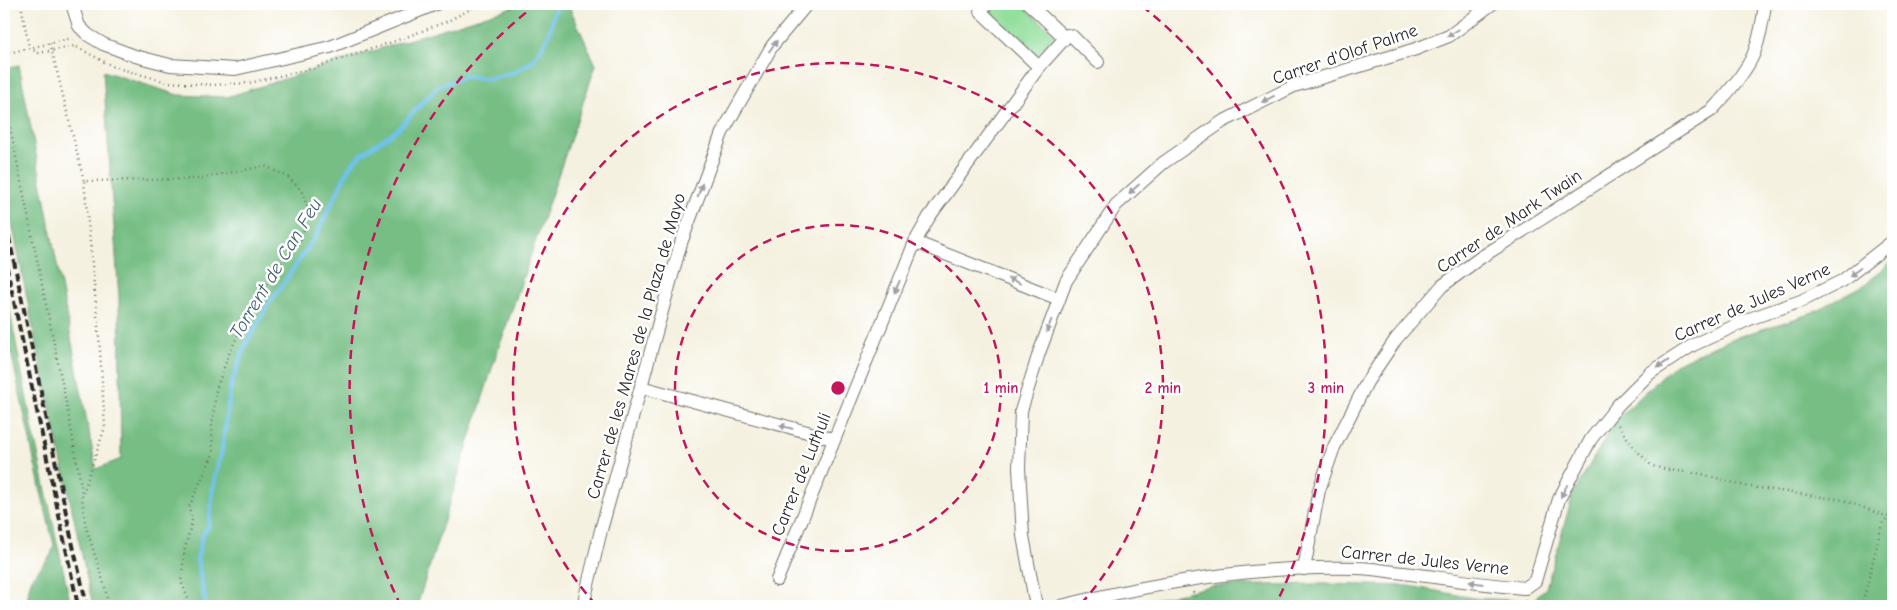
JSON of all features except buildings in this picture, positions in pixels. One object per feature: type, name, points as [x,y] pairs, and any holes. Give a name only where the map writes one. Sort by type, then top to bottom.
[{"type":"street","points":[[74,9],[79,26],[88,35],[103,44],[135,56],[170,65],[236,68],[330,47],[436,4]]},
{"type":"street","name":"Carrer de les Mares de la Plaza de Mayo","points":[[583,606],[601,530],[681,243],[722,132],[772,46],[807,4]]},
{"type":"street","points":[[987,4],[980,12],[1039,67]]},
{"type":"street","points":[[1029,4],[1065,38],[1067,35],[1072,36],[1098,62]]},
{"type":"street","name":"Carrer d'Olof Palme","points":[[1036,606],[1023,536],[1019,468],[1021,411],[1039,353],[1066,281],[1116,205],[1164,163],[1222,122],[1294,86],[1416,49],[1449,36],[1492,4]]},
{"type":"street","name":"Carrer de Mark Twain","points":[[1304,569],[1319,490],[1334,447],[1367,382],[1396,339],[1442,286],[1473,263],[1712,110],[1729,92],[1753,54],[1764,17],[1765,4]]},
{"type":"street","name":"Carrer de Luthuli","points":[[777,580],[915,242],[929,217],[1039,67],[1065,38]]},
{"type":"street","name":"Carrer de Jules Verne","points":[[1061,606],[1125,590],[1187,580],[1261,571],[1304,569],[1360,568],[1525,588],[1535,581],[1559,499],[1591,439],[1611,414],[1650,373],[1693,345],[1752,318],[1802,301],[1842,281],[1893,241]]},
{"type":"street","points":[[915,242],[1059,299]]},
{"type":"street","points":[[641,387],[833,439]]},
{"type":"path","points":[[21,4],[29,48]]},
{"type":"path","points":[[4,54],[88,35]]},
{"type":"path","points":[[50,43],[84,181],[99,336],[105,427],[82,494]]},
{"type":"path","points":[[4,98],[55,349],[86,524],[105,587],[108,606]]},
{"type":"path","points":[[84,181],[197,179],[265,166],[288,177],[301,190],[308,208],[306,225],[300,242],[290,252],[255,299],[228,356],[216,390],[212,426],[213,454],[190,507],[192,520],[181,581],[191,606]]},
{"type":"path","points":[[1611,414],[1634,449],[1652,466],[1702,474],[1744,486],[1843,500],[1888,517]]},
{"type":"path","points":[[1862,606],[1882,524],[1893,512]]},
{"type":"green space","points":[[522,4],[568,4],[596,65],[494,362],[417,606],[93,606],[37,348],[4,183],[4,68],[19,65],[96,469],[121,459],[119,298],[103,71],[178,95],[227,97]]},
{"type":"green space","points":[[996,4],[1021,4],[1055,35],[1036,56],[988,12]]},
{"type":"green space","points":[[1893,260],[1893,606],[1127,606],[1211,586],[1323,584],[1410,586],[1473,598],[1532,601],[1546,588],[1573,494],[1615,421],[1675,364],[1731,339],[1807,315],[1866,284]]},
{"type":"green space","points":[[4,281],[33,431],[71,606],[27,606],[32,578],[51,555],[54,545],[4,319]]},
{"type":"waterway","name":"Torrent de Can Feu","points":[[206,606],[197,559],[202,537],[209,525],[214,482],[222,450],[231,384],[246,344],[267,307],[316,236],[349,168],[360,155],[398,129],[437,87],[466,76],[489,79],[515,72],[534,60],[548,37],[557,4]]},
{"type":"railway","points":[[4,213],[87,606]]},
{"type":"railway","points":[[4,254],[78,606]]}]
